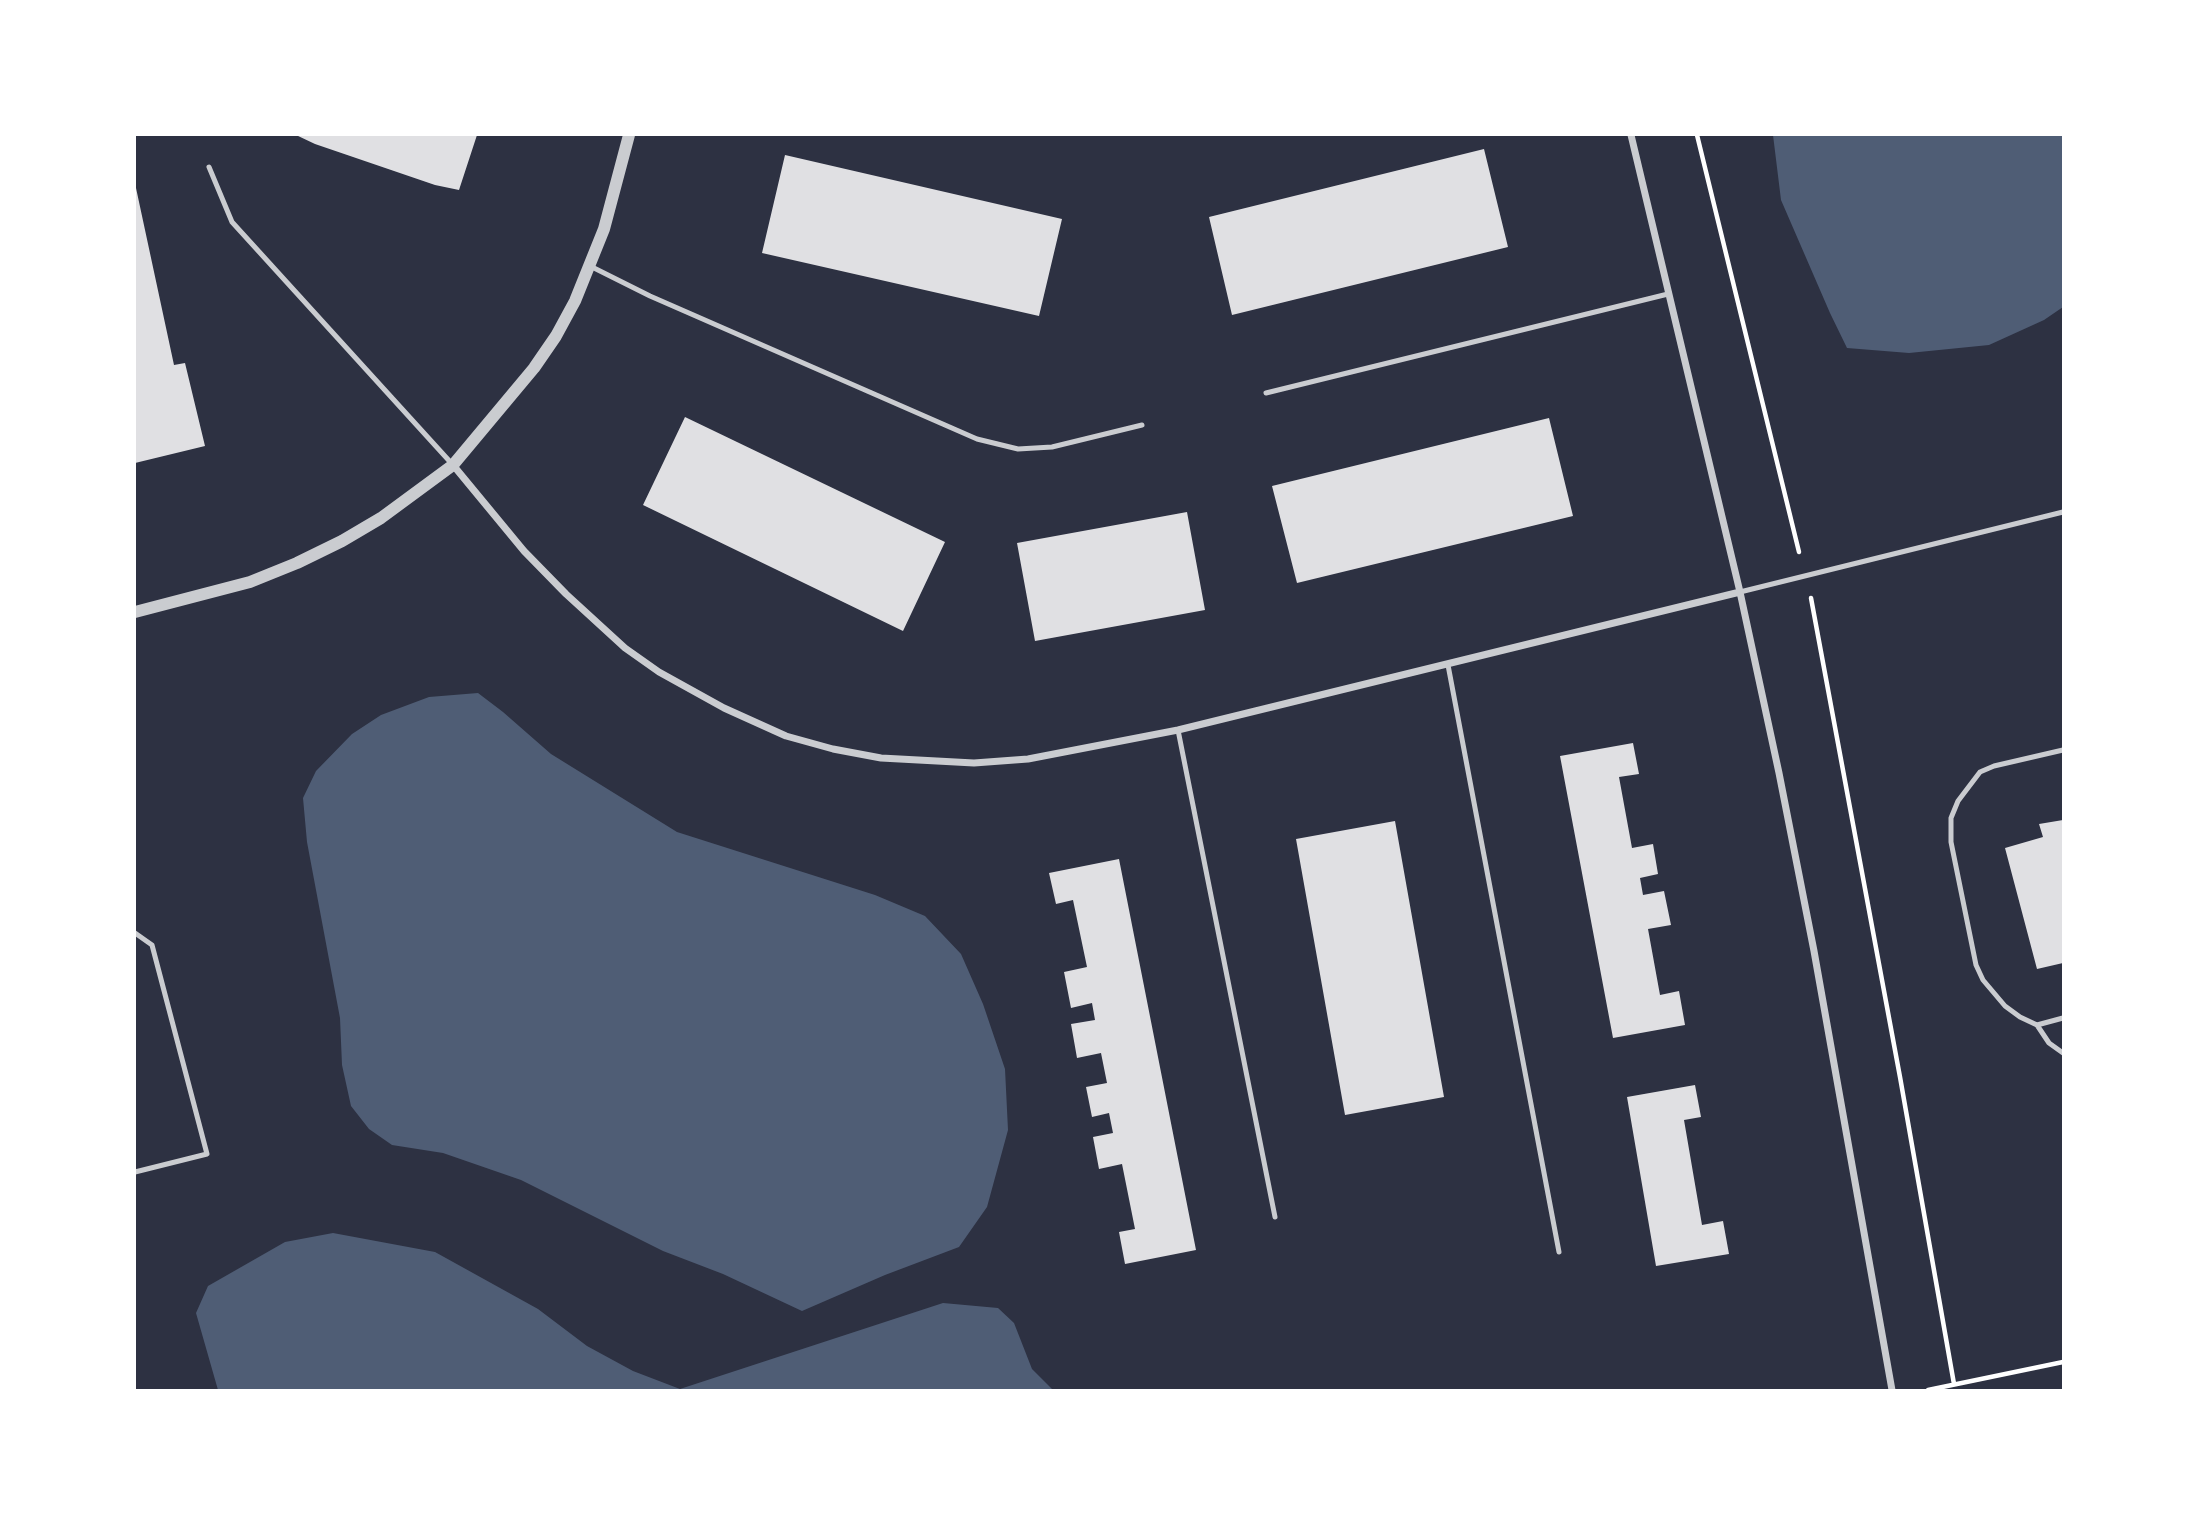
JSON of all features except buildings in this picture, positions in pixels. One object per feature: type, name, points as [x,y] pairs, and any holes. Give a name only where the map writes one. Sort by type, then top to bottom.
[{"type":"street","points":[[135,612],[250,582],[297,563],[342,541],[381,517],[453,465],[534,368],[575,301],[604,229],[629,135]]},
{"type":"street","points":[[1631,135],[1740,592],[1798,867],[1892,1390]]},
{"type":"street","points":[[453,465],[524,551],[625,648],[689,690],[786,736],[881,758],[974,763],[1027,759],[1178,730],[1740,592]]},
{"type":"lane","points":[[209,167],[232,222],[453,465]]},
{"type":"lane","points":[[590,267],[650,296],[977,439],[1018,449],[1052,447],[1142,425]]},
{"type":"lane","points":[[1266,393],[1668,294]]},
{"type":"lane","points":[[1740,592],[2063,512]]},
{"type":"lane","points":[[1448,665],[1559,1252]]},
{"type":"lane","points":[[1178,730],[1275,1217]]},
{"type":"lane","points":[[2063,750],[1994,766],[1980,772],[1958,801],[1951,818],[1951,842],[1976,965],[1983,980],[1999,1000],[2020,1017],[2037,1025],[2049,1044],[2063,1053]]},
{"type":"lane","points":[[135,933],[152,945],[206,1154],[135,1172]]},
{"type":"lane","points":[[2037,1025],[2063,1018]]},
{"type":"path","points":[[1697,135],[1805,574],[1842,761],[1954,1384]]},
{"type":"path","points":[[1928,1390],[2063,1362]]},
{"type":"water","points":[[1773,135],[2063,135],[2063,307],[2044,320],[1989,345],[1909,353],[1847,348],[1781,200]]},
{"type":"water","points":[[478,693],[551,754],[677,832],[875,895],[925,916],[961,954],[983,1004],[1005,1069],[1008,1130],[987,1207],[959,1247],[802,1311],[723,1274],[663,1251],[521,1180],[443,1153],[392,1145],[369,1129],[351,1106],[342,1065],[340,1018],[307,842],[303,798],[316,771],[352,734],[381,715],[429,697]]},
{"type":"water","points":[[333,1233],[435,1252],[538,1309],[587,1346],[633,1371],[680,1389],[943,1303],[998,1308],[1014,1323],[1032,1369],[1053,1390],[218,1390],[196,1313],[208,1286],[285,1242]]}]
